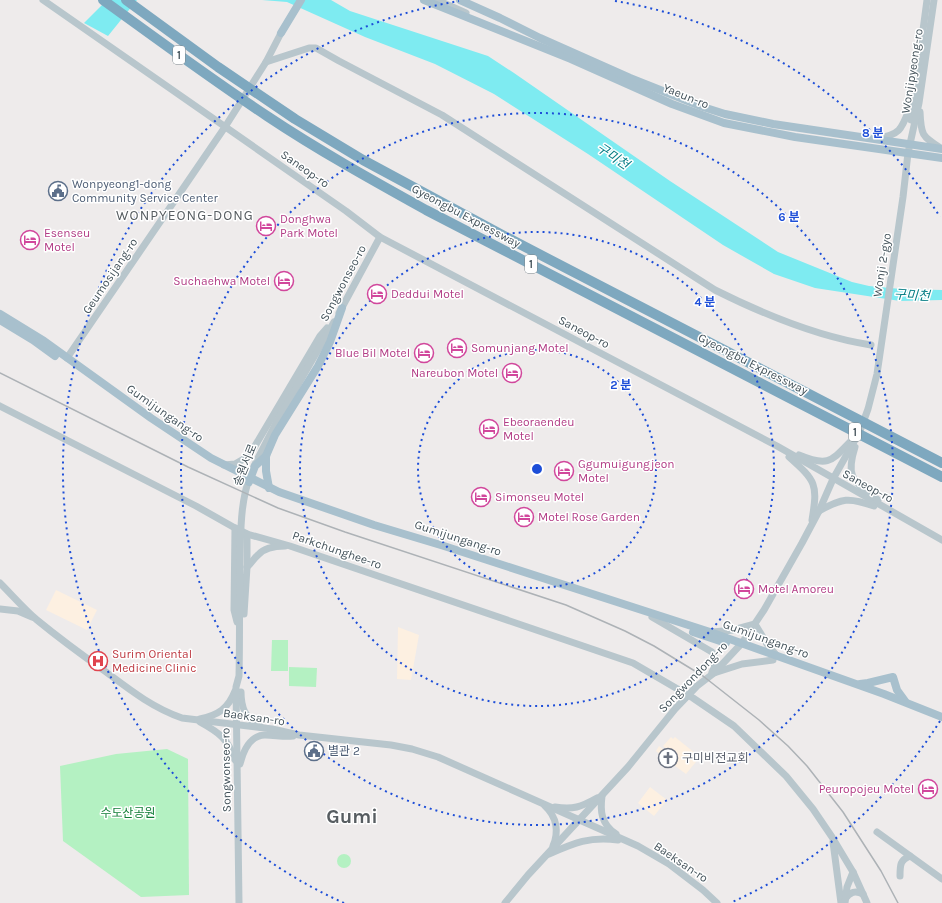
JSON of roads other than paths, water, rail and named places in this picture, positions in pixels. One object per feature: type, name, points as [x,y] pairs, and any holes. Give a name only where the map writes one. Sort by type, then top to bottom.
[{"type":"highway","name":"Gyeongbu Expressway","points":[[103,0],[251,105],[317,147],[426,210],[942,477]]},
{"type":"highway","name":"Gyeongbu Expressway","points":[[126,0],[235,79],[295,119],[362,160],[442,204],[823,400],[942,463]]},
{"type":"main road","points":[[281,33],[301,0]]},
{"type":"main road","points":[[424,0],[571,59]]},
{"type":"main road","points":[[460,0],[540,38]]},
{"type":"main road","points":[[470,0],[500,18]]},
{"type":"main road","name":"Yaeun-ro","points":[[540,38],[630,78],[703,107],[725,114],[773,124],[870,138],[942,158]]},
{"type":"main road","name":"Yaeun-ro","points":[[571,59],[672,104],[724,123],[795,137],[909,149],[942,149]]},
{"type":"main road","points":[[269,488],[266,471],[266,456],[275,435],[324,354],[330,342],[342,308]]},
{"type":"main road","name":"Gumijungang-ro","points":[[0,314],[44,341],[151,418],[211,458],[249,481],[294,498],[367,522],[710,632],[740,645]]},
{"type":"main road","name":"Gumijungang-ro","points":[[0,320],[33,340],[160,431],[214,465],[282,498],[740,645],[942,722]]},
{"type":"main road","points":[[249,481],[255,466],[266,456]]},
{"type":"main road","name":"Gumijungang-ro","points":[[775,658],[906,702],[942,717]]},
{"type":"main road","points":[[855,684],[868,683],[892,677],[897,690],[906,702]]},
{"type":"street","name":"Saneop-ro","points":[[43,0],[346,211],[380,237],[777,446],[942,540]]},
{"type":"street","name":"Yaeun-ro","points":[[437,0],[571,59]]},
{"type":"street","name":"Yaeun-ro","points":[[454,0],[540,38]]},
{"type":"street","name":"Wonjipyeong-ro","points":[[916,101],[927,0]]},
{"type":"street","name":"Wonjipyeong-ro","points":[[903,197],[916,101],[934,0]]},
{"type":"street","points":[[225,127],[266,62],[281,33]]},
{"type":"street","points":[[266,62],[309,48],[316,48],[339,62],[442,115],[715,290],[779,319],[840,339],[871,345]]},
{"type":"street","points":[[870,138],[887,136],[898,132],[902,128],[916,101]]},
{"type":"street","points":[[916,101],[920,127],[923,134],[927,139],[942,149]]},
{"type":"street","name":"Geumosijang-ro","points":[[67,358],[225,127]]},
{"type":"street","name":"Wonji 2-gyo","points":[[860,431],[877,374],[903,197]]},
{"type":"street","name":"Songwonseo-ro","points":[[324,340],[380,237]]},
{"type":"street","points":[[224,465],[235,464],[245,459],[250,454],[320,336],[342,308]]},
{"type":"street","name":"송원서로","points":[[240,614],[241,527],[245,491],[254,465],[324,340]]},
{"type":"street","name":"Parkchunghee-ro","points":[[0,406],[196,506],[247,534],[290,546],[633,662],[678,689],[734,726],[786,776],[813,809],[832,838]]},
{"type":"street","points":[[777,446],[811,460],[826,461],[836,456],[860,431]]},
{"type":"street","points":[[833,479],[860,431]]},
{"type":"street","points":[[860,431],[850,465],[853,477],[858,484],[892,512]]},
{"type":"street","points":[[777,446],[808,474],[812,480],[816,496],[810,527]]},
{"type":"street","points":[[250,454],[255,466]]},
{"type":"street","name":"Songwondong-ro","points":[[505,903],[545,856],[628,767],[675,710],[697,686],[714,673],[740,645],[755,624],[819,511],[833,479]]},
{"type":"street","points":[[819,511],[837,502],[853,500],[892,512]]},
{"type":"street","points":[[235,528],[234,610],[240,634]]},
{"type":"street","points":[[240,634],[244,613],[247,566],[247,534]]},
{"type":"street","points":[[247,566],[251,564],[258,554],[264,550],[279,546],[290,546]]},
{"type":"street","name":"Baeksan-ro","points":[[0,583],[36,619],[82,655],[157,708],[182,718],[299,735],[391,745],[438,757],[630,843],[669,864],[703,890],[717,903]]},
{"type":"street","points":[[0,609],[18,611],[36,619]]},
{"type":"street","name":"Songwonseo-ro","points":[[239,903],[236,687],[240,676],[240,614]]},
{"type":"street","points":[[652,617],[708,649],[715,656],[716,660],[714,668],[697,686]]},
{"type":"street","points":[[710,632],[733,630],[755,624],[775,658],[742,664],[714,673]]},
{"type":"street","points":[[240,676],[241,700],[245,713],[253,723],[272,730]]},
{"type":"street","points":[[196,720],[215,714],[228,705],[236,687]]},
{"type":"street","points":[[196,720],[220,734],[228,743],[235,760],[238,778]]},
{"type":"street","points":[[238,778],[242,757],[246,747],[256,738],[263,735],[282,737],[299,735]]},
{"type":"street","name":"Baeksan-ro","points":[[540,803],[552,807],[573,808],[582,806],[602,796]]},
{"type":"street","name":"Baeksan-ro","points":[[602,796],[601,815],[613,832],[630,843]]},
{"type":"street","name":"Baeksan-ro","points":[[540,803],[550,812],[556,823],[555,841],[545,856]]},
{"type":"street","points":[[877,832],[942,878]]},
{"type":"street","points":[[832,838],[853,872],[867,903]]},
{"type":"street","points":[[832,838],[843,901]]},
{"type":"street","name":"Baeksan-ro","points":[[545,856],[588,839],[617,839],[630,843]]},
{"type":"street","points":[[900,876],[900,864],[902,860],[910,856]]},
{"type":"street","points":[[843,901],[842,890],[846,881],[853,872]]},
{"type":"street","points":[[500,903],[517,888]]},
{"type":"street","points":[[513,903],[517,888]]},
{"type":"street","points":[[843,901],[849,894],[854,892],[863,894]]},
{"type":"water","points":[[107,0],[137,0],[108,36],[84,23]]},
{"type":"water","name":"구미천","points":[[262,0],[331,0],[350,11],[488,56],[670,181],[778,252],[852,282],[869,286],[901,289],[942,290],[942,300],[900,301],[815,288],[774,274],[723,245],[588,154],[494,94],[435,64],[365,37],[287,2]]},
{"type":"railway","points":[[0,373],[188,467],[278,508],[345,532],[566,605],[625,631],[654,646],[703,676],[759,720],[788,746],[807,766],[843,812],[881,871],[898,903]]},
{"type":"place","name":"Wonpyeong1-dong Community Service Center","points":[[58,191]]},
{"type":"place","name":"Donghwa Park Motel","points":[[266,226]]},
{"type":"place","name":"Esenseu Motel","points":[[30,240]]},
{"type":"place","name":"Suchaehwa Motel","points":[[284,281]]},
{"type":"place","name":"Deddui Motel","points":[[377,294]]},
{"type":"place","name":"Somunjang Motel","points":[[457,348]]},
{"type":"place","name":"Blue Bil Motel","points":[[424,353]]},
{"type":"place","name":"Nareubon Motel","points":[[512,373]]},
{"type":"place","name":"Ebeoraendeu Motel","points":[[489,429]]},
{"type":"place","name":"Ggumuigungjeon Motel","points":[[564,471]]},
{"type":"place","name":"Simonseu Motel","points":[[481,497]]},
{"type":"place","name":"Motel Rose Garden","points":[[524,517]]},
{"type":"place","name":"Motel Amoreu","points":[[744,589]]},
{"type":"place","name":"Surim Oriental Medicine Clinic","points":[[98,661]]},
{"type":"place","name":"별관 2","points":[[314,751]]},
{"type":"place","name":"구미비전교회","points":[[668,758]]},
{"type":"place","name":"Peuropojeu Motel","points":[[928,789]]},
{"type":"district","name":"WONPYEONG-DONG","points":[[185,215]]},
{"type":"district","name":"Gumi","points":[[352,816]]},
{"type":"park label","name":"수도산공원","points":[[128,813]]}]
